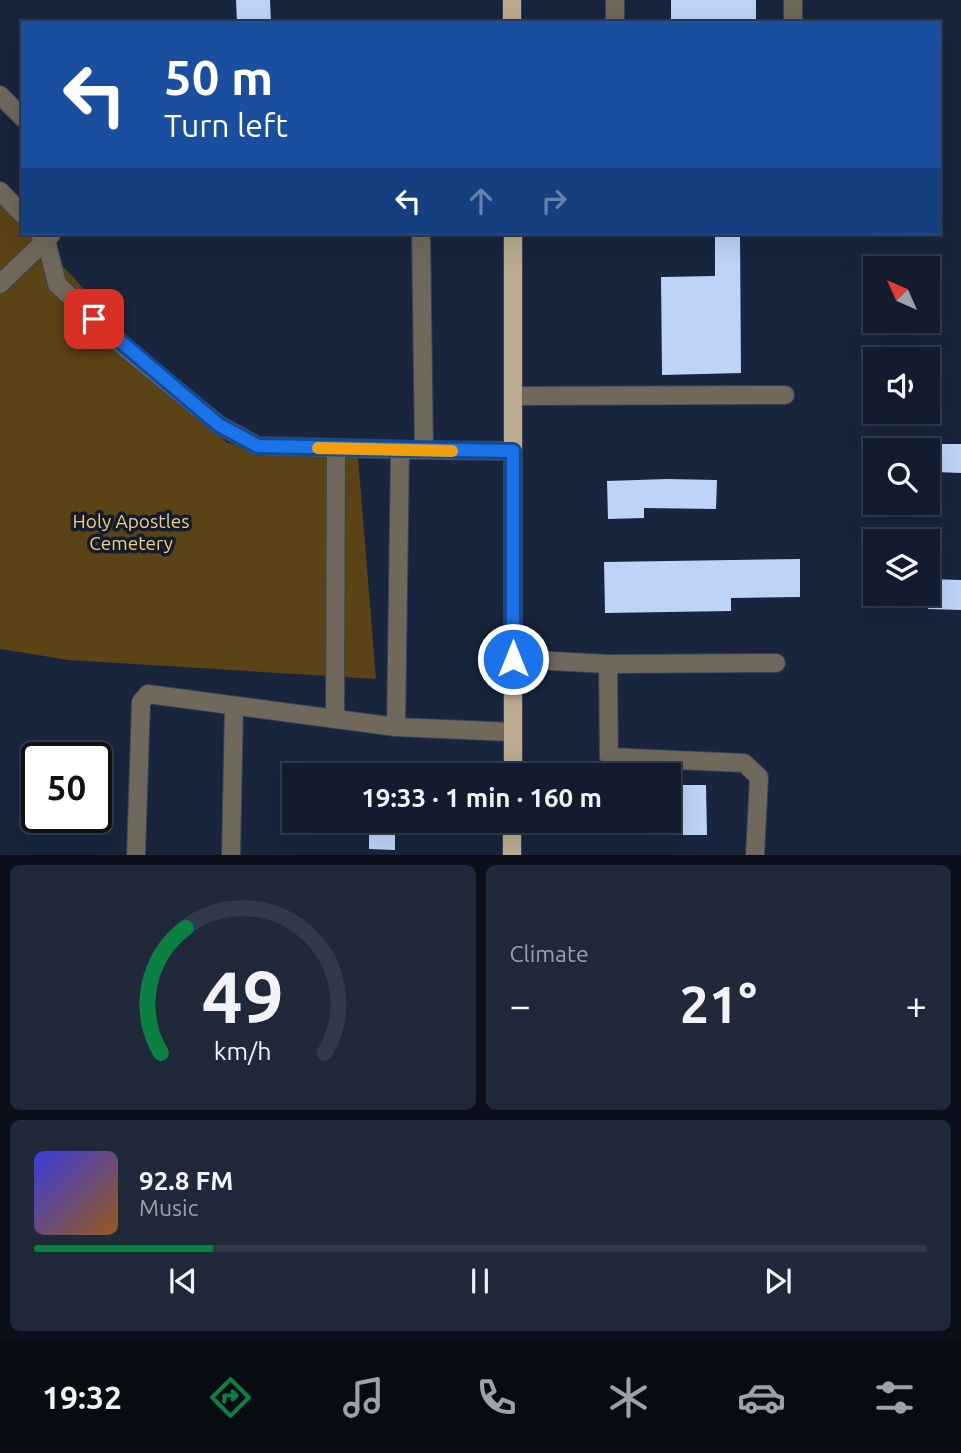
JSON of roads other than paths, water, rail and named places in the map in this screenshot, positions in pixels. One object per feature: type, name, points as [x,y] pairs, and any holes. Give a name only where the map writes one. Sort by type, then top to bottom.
[{"type":"main road","points":[[512,21],[513,0]]},
{"type":"main road","points":[[513,235],[513,763]]},
{"type":"main road","points":[[512,833],[512,855]]},
{"type":"lane","points":[[615,0],[615,21]]},
{"type":"lane","points":[[793,0],[793,21]]},
{"type":"lane","points":[[0,95],[21,116]]},
{"type":"lane","points":[[0,191],[21,213]]},
{"type":"lane","points":[[46,235],[57,285],[112,337],[219,425],[258,446],[513,451]]},
{"type":"lane","points":[[0,284],[46,235]]},
{"type":"lane","points":[[421,235],[424,450]]},
{"type":"lane","points":[[513,396],[785,395]]},
{"type":"lane","points":[[335,719],[336,448]]},
{"type":"lane","points":[[396,727],[400,450]]},
{"type":"lane","points":[[513,659],[608,664],[776,663]]},
{"type":"lane","points":[[608,664],[609,757],[744,764],[759,777],[755,855]]},
{"type":"lane","points":[[136,855],[141,702],[148,694],[396,727],[513,732]]},
{"type":"lane","points":[[231,855],[234,706]]},
{"type":"park label","name":"Holy Apostles Cemetery","points":[[131,532]]}]
